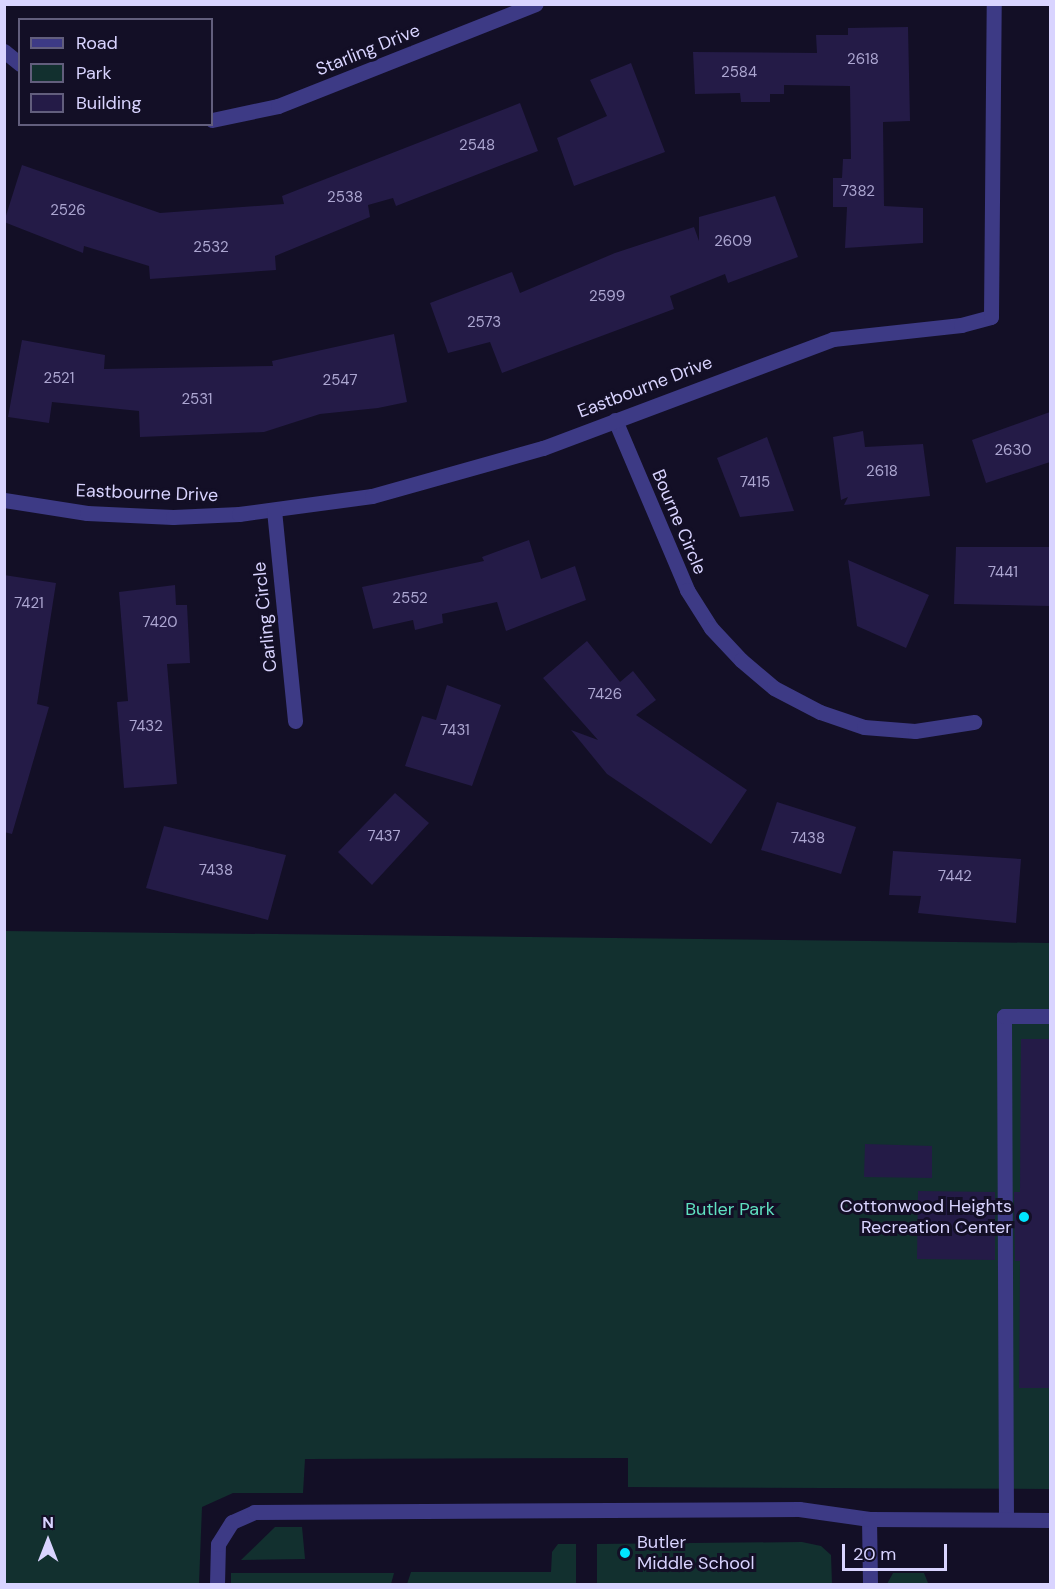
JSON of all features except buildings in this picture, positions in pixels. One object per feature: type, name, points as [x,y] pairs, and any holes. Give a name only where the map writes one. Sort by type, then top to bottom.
[{"type":"street","name":"Starling Drive","points":[[213,120],[278,106],[536,4]]},
{"type":"street","name":"Eastbourne Drive","points":[[4,500],[87,513],[173,517],[274,510],[372,496],[444,479],[615,420],[832,339],[961,326],[991,317],[994,4]]},
{"type":"street","points":[[4,51],[18,62]]},
{"type":"street","name":"Bourne Circle","points":[[615,420],[687,591],[711,628],[741,660],[774,688],[820,712],[864,727],[915,731],[974,722]]},
{"type":"street","name":"Carling Circle","points":[[274,510],[295,721]]},
{"type":"street","points":[[1006,1520],[1004,1016],[1050,1016]]},
{"type":"street","points":[[218,1584],[218,1544],[232,1522],[254,1512],[799,1509],[869,1519],[1050,1520]]},
{"type":"street","points":[[869,1519],[870,1584]]},
{"type":"green space","name":"Butler Park","points":[[4,931],[1050,943],[1050,1489],[628,1487],[628,1458],[305,1459],[303,1493],[233,1493],[202,1507],[199,1584],[5,1584]]},
{"type":"green space","points":[[275,1527],[302,1527],[305,1559],[241,1560]]},
{"type":"green space","points":[[802,1542],[821,1546],[831,1555],[832,1584],[597,1584],[597,1544]]},
{"type":"green space","points":[[558,1544],[576,1544],[576,1584],[407,1584],[411,1572],[551,1572],[552,1552]]},
{"type":"green space","points":[[231,1573],[394,1573],[391,1584],[231,1584]]},
{"type":"green space","points":[[893,1573],[924,1573],[928,1583],[887,1584]]},
{"type":"place","name":"Cottonwood Heights Recreation Center","points":[[1024,1217]]},
{"type":"place","name":"Butler Middle School","points":[[625,1553]]}]
